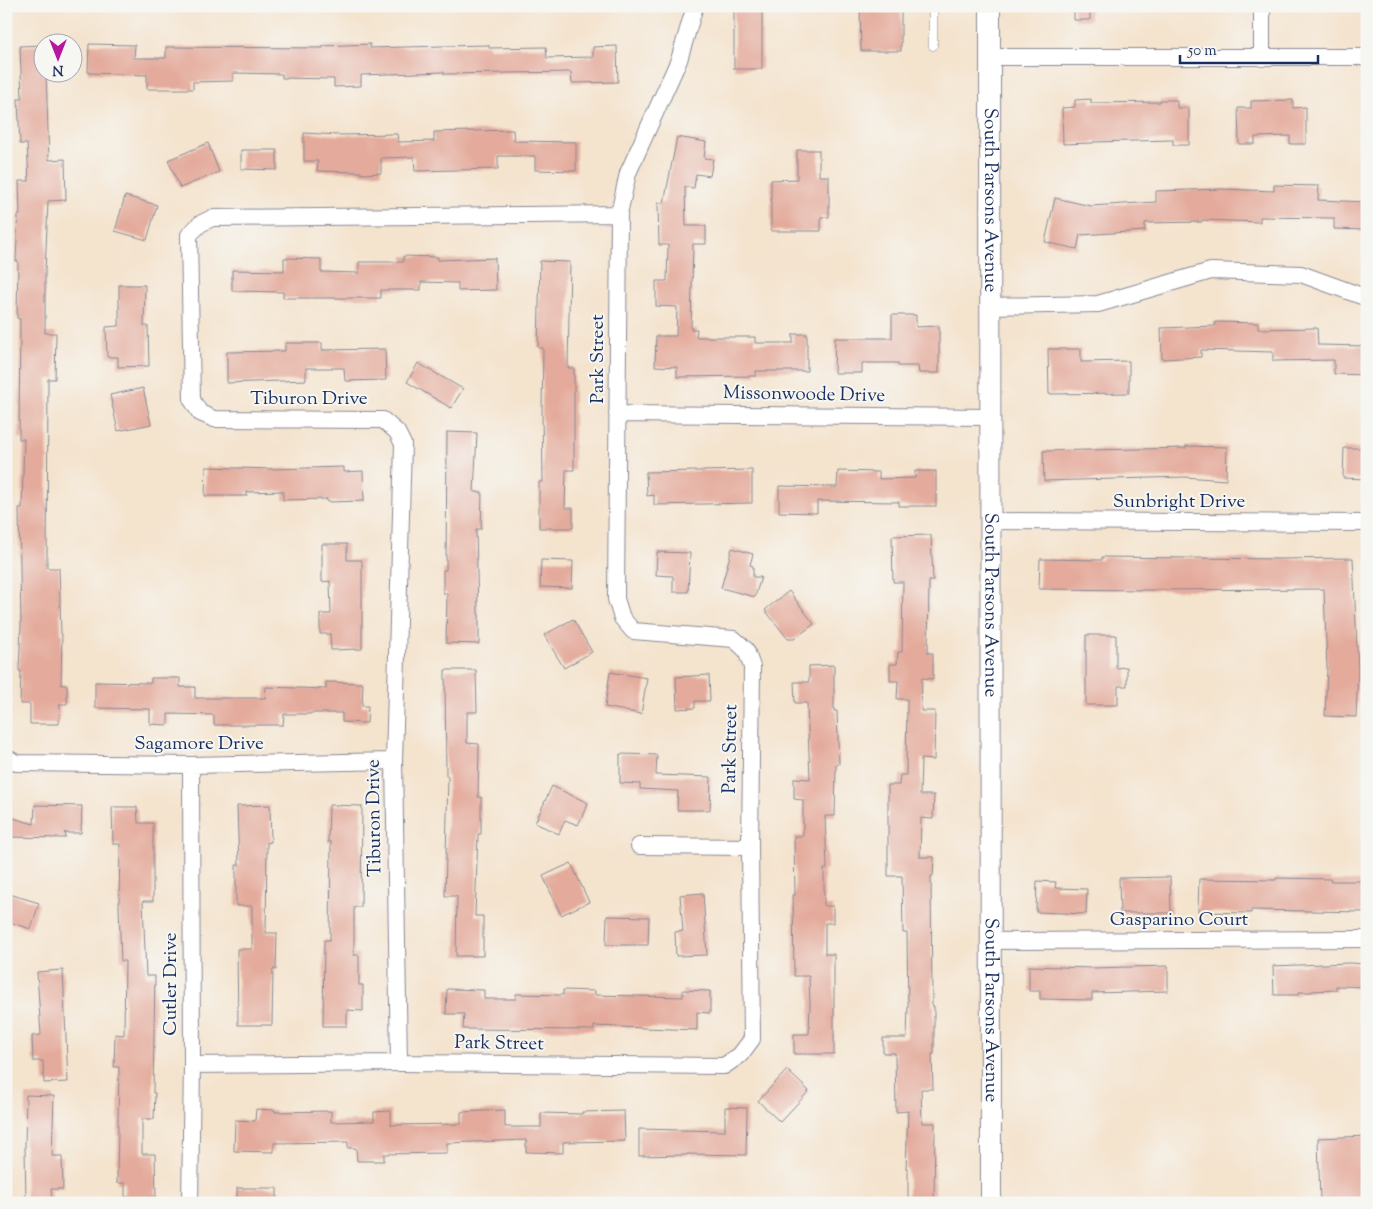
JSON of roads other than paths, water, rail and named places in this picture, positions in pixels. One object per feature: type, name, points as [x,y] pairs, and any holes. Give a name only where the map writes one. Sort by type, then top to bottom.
[{"type":"street","name":"Park Street","points":[[192,1065],[399,1063],[724,1066],[740,1055],[752,1039],[750,847],[752,668],[746,650],[734,639],[633,631],[622,618],[616,599],[619,214],[628,173],[679,60],[694,6]]},
{"type":"street","name":"South Parsons Avenue","points":[[990,6],[991,1203]]},
{"type":"street","points":[[1262,6],[1262,58]]},
{"type":"street","points":[[990,57],[1367,58]]},
{"type":"street","name":"Tiburon Drive","points":[[399,1063],[394,761],[403,444],[397,432],[383,420],[214,419],[200,413],[192,400],[189,235],[200,224],[212,218],[619,214]]},
{"type":"street","points":[[990,306],[1098,304],[1211,271],[1301,274],[1367,298]]},
{"type":"street","name":"Missonwoode Drive","points":[[617,414],[990,417]]},
{"type":"street","name":"Sunbright Drive","points":[[990,521],[1367,523]]},
{"type":"street","name":"Sagamore Drive","points":[[6,757],[16,763],[191,765],[394,761]]},
{"type":"street","name":"Cutler Drive","points":[[190,1203],[192,1065],[191,765]]},
{"type":"street","points":[[639,846],[750,847]]},
{"type":"street","name":"Gasparino Court","points":[[991,941],[1367,939]]},
{"type":"lane","points":[[933,6],[933,46]]}]
